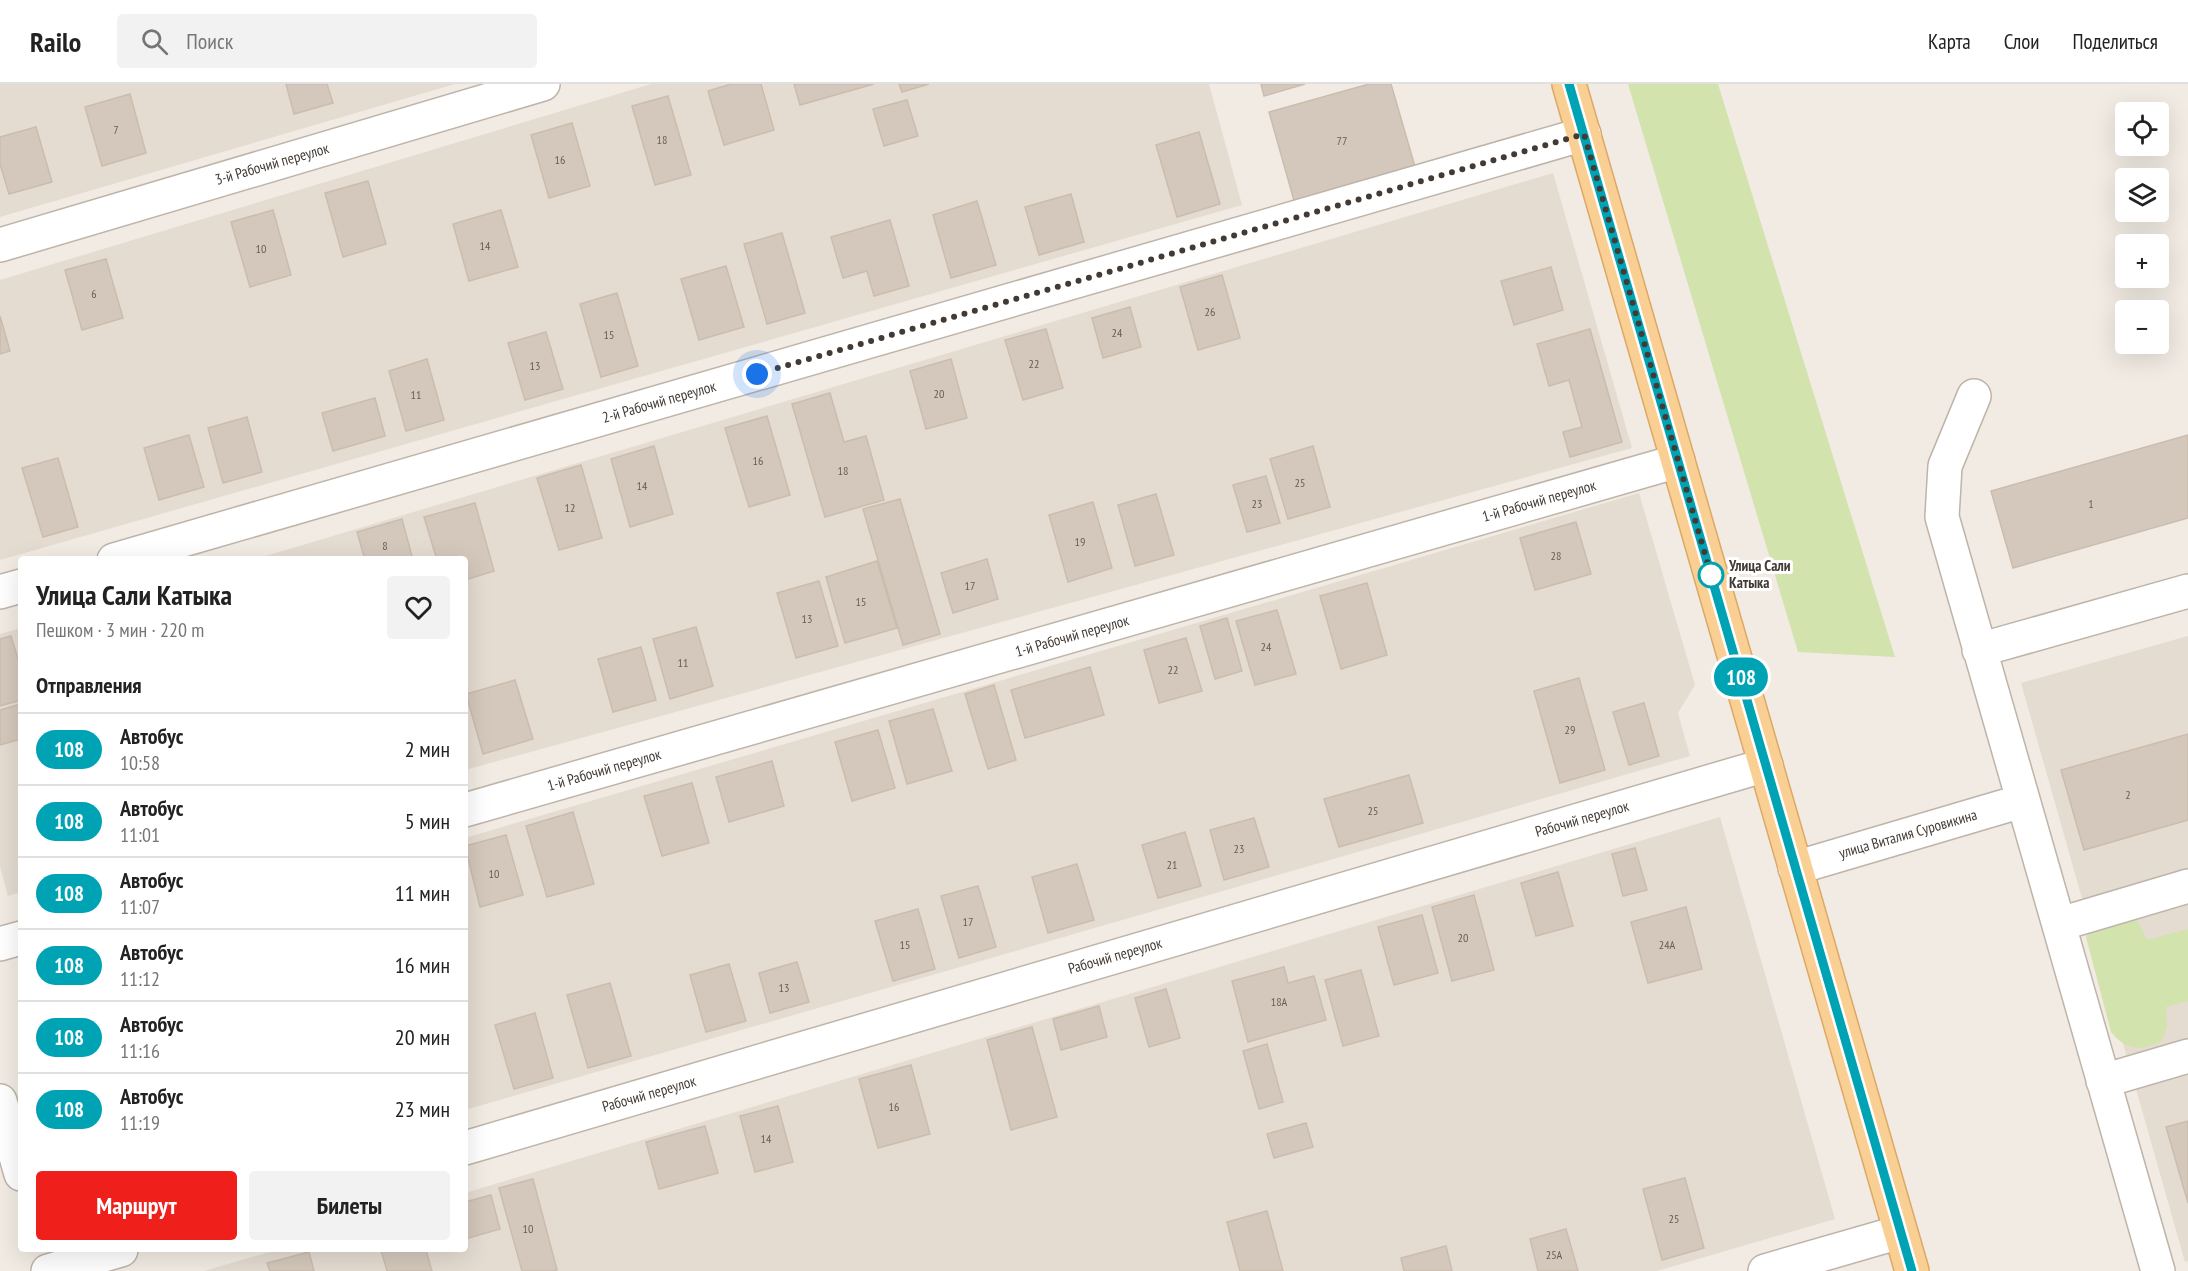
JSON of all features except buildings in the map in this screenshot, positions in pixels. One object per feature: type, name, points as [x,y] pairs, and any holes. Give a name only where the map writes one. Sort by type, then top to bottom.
[{"type":"main road","points":[[1569,84],[1912,1271]]},
{"type":"street","name":"3-й Рабочий переулок","points":[[0,245],[543,84]]},
{"type":"street","name":"2-й Рабочий переулок","points":[[128,556],[1584,134]]},
{"type":"street","points":[[1974,396],[1945,466],[1942,517],[2158,1271]]},
{"type":"street","name":"1-й Рабочий переулок","points":[[468,809],[1678,461]]},
{"type":"street","points":[[0,592],[18,587]]},
{"type":"street","points":[[1979,650],[2188,591]]},
{"type":"street","name":"Рабочий переулок","points":[[468,1147],[1766,765]]},
{"type":"street","name":"улица Виталия Суровикина","points":[[1795,868],[2022,801]]},
{"type":"street","points":[[2060,924],[2188,886]]},
{"type":"street","points":[[0,944],[18,939]]},
{"type":"street","points":[[2103,1081],[2188,1056]]},
{"type":"street","points":[[0,1101],[18,1164]]},
{"type":"street","points":[[1765,1271],[1900,1232]]},
{"type":"street","points":[[44,1252],[49,1271],[114,1252]]},
{"type":"shaded area","points":[[0,84],[455,84],[0,217]]},
{"type":"shaded area","points":[[651,84],[1209,84],[1242,205],[0,560],[0,280]]},
{"type":"shaded area","points":[[1553,173],[1632,448],[468,769],[468,556],[265,556]]},
{"type":"shaded area","points":[[1639,493],[1695,685],[1678,713],[1690,756],[468,1109],[468,837]]},
{"type":"shaded area","points":[[18,629],[18,893],[8,896],[0,867],[0,634]]},
{"type":"shaded area","points":[[2188,636],[2188,1261],[2185,1262],[2021,683]]},
{"type":"shaded area","points":[[1720,817],[1835,1219],[1657,1271],[204,1271],[269,1252],[468,1252],[468,1192]]},
{"type":"green space","points":[[1628,84],[1718,84],[1895,657],[1798,652]]},
{"type":"green space","points":[[2129,913],[2139,923],[2147,940],[2188,929],[2188,1001],[2166,1007],[2167,1026],[2162,1041],[2141,1048],[2122,1043],[2111,1032],[2086,937],[2094,924]]},
{"type":"bus line","name":"108","points":[[1569,84],[1912,1271]]},
{"type":"place","name":"Улица Сали Катыка","points":[[1711,575]]},
{"type":"route","points":[[757,374],[1584,134],[1711,575]]}]
